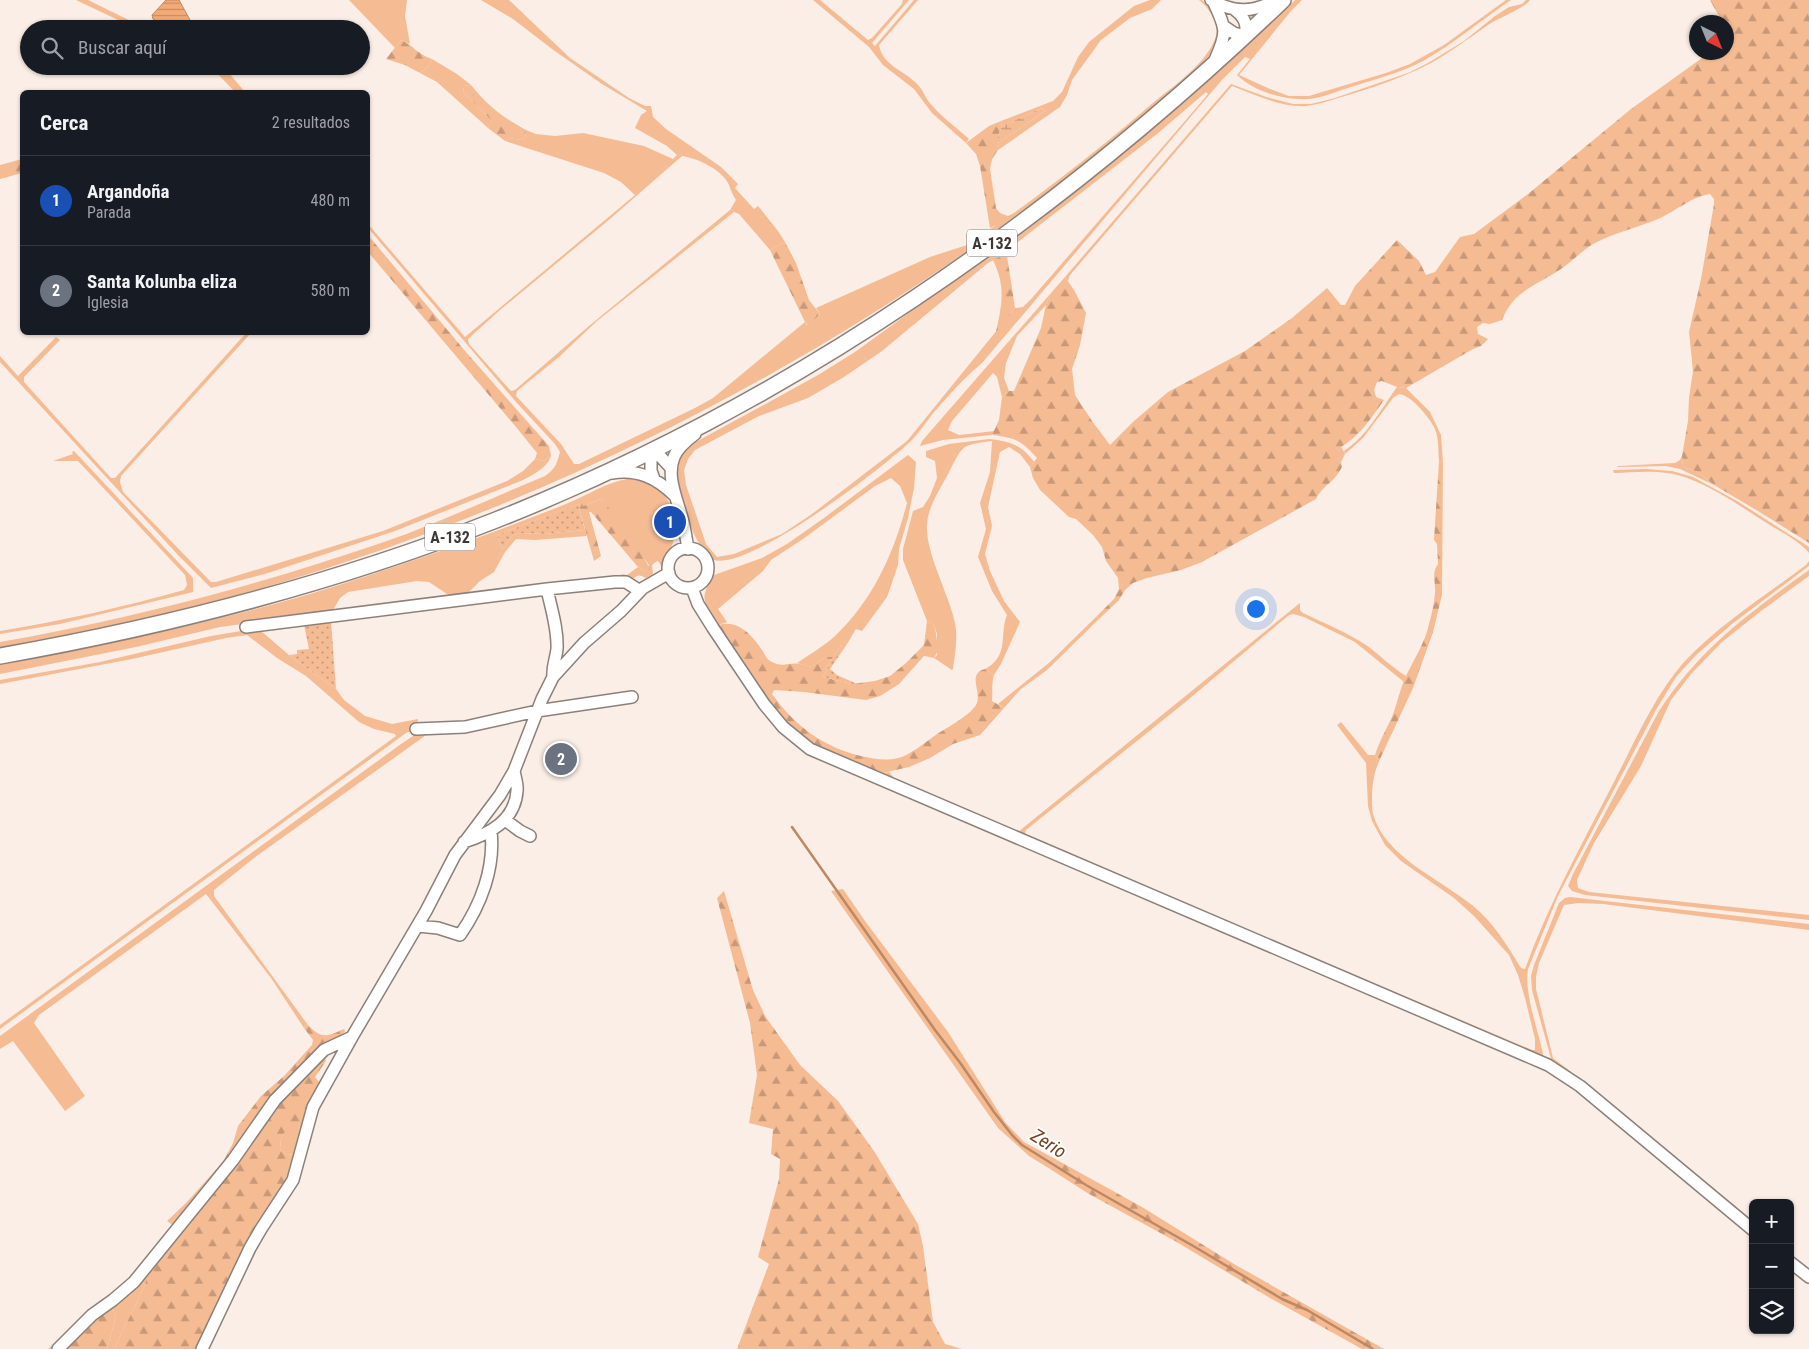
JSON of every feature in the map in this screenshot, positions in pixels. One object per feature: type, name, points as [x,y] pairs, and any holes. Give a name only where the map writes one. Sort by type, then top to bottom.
[{"type":"main road","name":"A-132","points":[[0,656],[90,639],[232,606],[298,588],[480,526],[598,476],[651,450],[717,416],[825,355],[966,262],[1052,199],[1129,139],[1212,67],[1283,0]]},
{"type":"street","points":[[1212,1],[1235,10],[1253,9],[1276,0]]},
{"type":"street","points":[[1212,1],[1225,27],[1245,36],[1245,21],[1235,10]]},
{"type":"street","points":[[1212,67],[1221,47],[1225,27]]},
{"type":"street","points":[[688,549],[682,516],[675,496],[671,468],[674,456],[682,444],[717,416]]},
{"type":"street","points":[[651,450],[659,455],[671,468]]},
{"type":"street","points":[[651,450],[651,471],[654,479]]},
{"type":"street","points":[[598,476],[625,471],[642,473],[654,479],[675,496]]},
{"type":"street","points":[[688,549],[700,552],[707,562],[708,568],[704,581],[692,588],[678,585],[669,573],[672,558],[678,551],[688,549]]},
{"type":"street","points":[[202,1349],[261,1229],[293,1180],[313,1107],[418,926],[455,855],[491,807],[514,771],[537,711],[553,676],[584,643],[621,611],[640,591],[669,573]]},
{"type":"street","points":[[246,627],[547,588],[626,582],[640,591]]},
{"type":"street","points":[[547,588],[556,634],[557,650],[552,668],[553,676]]},
{"type":"street","points":[[692,588],[698,604],[764,704],[782,727],[810,749],[1548,1065],[1580,1086],[1749,1227]]},
{"type":"street","points":[[416,729],[465,726],[537,711],[632,697]]},
{"type":"street","points":[[464,842],[483,836],[510,815],[517,791],[514,771]]},
{"type":"street","points":[[505,820],[530,836]]},
{"type":"street","points":[[418,926],[438,928],[460,935],[478,906],[488,874],[493,846],[491,831]]},
{"type":"street","points":[[58,1349],[92,1315],[134,1282],[233,1160],[275,1100],[324,1050],[352,1037]]},
{"type":"street","points":[[1794,1265],[1809,1278]]},
{"type":"green space","points":[[76,0],[88,0],[129,20],[118,20]]},
{"type":"green space","points":[[349,0],[407,0],[405,16],[410,44],[401,40],[395,48]]},
{"type":"green space","points":[[481,0],[509,0],[570,58],[629,98],[645,106],[651,106],[653,117],[666,129],[721,167],[738,184],[735,188],[754,209],[758,206],[785,242],[770,250],[739,214],[734,212],[597,321],[559,357],[517,391],[516,396],[561,444],[574,464],[579,464],[713,398],[805,322],[807,325],[820,314],[816,308],[930,257],[967,245],[996,225],[996,208],[1000,213],[1008,216],[1032,200],[1103,145],[1199,64],[1212,45],[1217,31],[1210,11],[1199,0],[1202,0],[1211,9],[1219,32],[1212,53],[1180,86],[1078,170],[980,242],[899,297],[815,349],[729,397],[641,442],[551,483],[460,521],[367,555],[273,585],[171,612],[0,649],[0,642],[146,612],[290,573],[337,558],[445,519],[545,476],[551,471],[557,463],[560,452],[555,444],[516,402],[370,230],[370,226],[465,337],[635,195],[621,182],[604,173],[505,141],[510,138],[517,140],[525,138],[526,130],[536,134],[555,136],[583,133],[644,146],[673,159],[677,155],[667,146],[635,128],[641,115],[647,111],[602,84],[513,19]],"holes":[[[682,156],[702,162],[721,174],[729,185],[736,200],[730,210],[589,326],[515,390],[511,391],[469,344],[468,339]]]},
{"type":"green space","points":[[813,0],[820,0],[868,40],[872,38],[902,4],[903,0],[909,0],[872,43],[875,46],[914,0],[918,0],[879,45],[881,52],[890,63],[918,85],[933,107],[943,117],[969,139],[966,143],[932,113],[914,89],[883,65],[869,47]]},
{"type":"green space","points":[[1150,0],[1161,0],[1152,9],[1130,18],[1101,40],[1072,80],[1067,95],[1060,107],[998,150],[997,144],[1045,111],[1042,108],[1002,126],[1001,121],[1053,101],[1062,92],[1078,57],[1089,42],[1134,6]]},
{"type":"green space","points":[[1295,0],[1302,0],[1239,75],[1289,96],[1309,96],[1410,64],[1444,45],[1506,0],[1511,0],[1446,47],[1423,61],[1396,73],[1328,95],[1299,99],[1280,97],[1260,90],[1237,75],[1250,59],[1245,57],[1221,81],[982,363],[951,393],[910,442],[844,494],[784,535],[755,550],[731,559],[713,560],[694,535],[678,482],[677,474],[680,459],[692,444],[818,375],[855,352],[1098,174],[1216,74]],"holes":[[[1206,92],[1208,94],[1032,298],[1023,307],[1015,308],[907,441],[812,514],[782,534],[734,554],[717,557],[706,544],[686,485],[684,470],[688,459],[695,450],[759,416],[808,398],[844,377],[882,351],[988,263],[1003,255],[1007,256],[1014,245],[1157,134]]]},
{"type":"green space","points":[[1526,0],[1530,0],[1431,63],[1386,83],[1323,103],[1308,106],[1281,104],[1232,86],[1070,275],[1068,281],[1065,277],[1231,84],[1266,97],[1293,104],[1311,104],[1335,98],[1408,73],[1428,63],[1464,41],[1509,7],[1522,4]]},
{"type":"green space","points":[[1710,0],[1809,0],[1809,543],[1714,485],[1698,472],[1683,467],[1682,456],[1693,371],[1689,332],[1701,279],[1714,204],[1714,199],[1710,194],[1690,201],[1658,219],[1597,242],[1561,269],[1519,295],[1502,320],[1490,324],[1483,323],[1477,327],[1478,334],[1488,339],[1481,346],[1406,388],[1397,387],[1382,381],[1377,382],[1374,390],[1376,397],[1384,400],[1360,432],[1341,447],[1345,454],[1341,462],[1342,467],[1336,477],[1322,490],[1316,499],[1202,562],[1181,570],[1133,583],[1099,619],[1097,616],[1114,599],[1119,589],[1118,578],[1106,561],[1102,547],[1093,535],[1076,519],[1069,517],[1040,490],[1033,478],[1030,467],[1037,458],[1018,441],[992,435],[999,420],[1002,397],[1009,391],[1014,391],[1041,328],[1046,305],[1051,293],[1065,277],[1086,313],[1080,345],[1072,369],[1075,395],[1110,445],[1134,421],[1168,392],[1245,351],[1292,318],[1327,288],[1341,305],[1345,305],[1355,286],[1397,240],[1419,261],[1426,275],[1435,272],[1460,237],[1474,234],[1528,194],[1631,109],[1699,60],[1734,60],[1734,15],[1718,15]]},
{"type":"green space","points":[[401,40],[432,59],[428,67],[420,73],[405,65],[386,59]]},
{"type":"green space","points":[[432,59],[471,85],[463,86],[464,93],[492,121],[488,128],[437,82],[420,73],[428,67]]},
{"type":"green space","points":[[219,75],[231,75],[243,90],[233,90]]},
{"type":"green space","points":[[471,85],[496,110],[526,130],[525,138],[517,140],[510,138],[505,141],[488,128],[492,121],[464,93],[463,86]]},
{"type":"green space","points":[[1042,108],[1045,111],[997,144],[1002,126]]},
{"type":"green space","points":[[1001,121],[1002,126],[997,139],[998,150],[992,159],[990,169],[996,208],[996,225],[990,228],[980,166],[976,154],[966,143],[989,126]]},
{"type":"green space","points":[[20,160],[20,174],[0,179],[0,165]]},
{"type":"green space","points":[[370,237],[465,351],[549,446],[551,456],[543,461],[535,459],[537,453],[370,254]]},
{"type":"green space","points":[[785,242],[796,263],[809,300],[820,314],[808,325],[770,250]]},
{"type":"green space","points":[[1003,255],[1007,256],[1015,308],[996,332],[1002,296],[1000,279],[993,260]]},
{"type":"green space","points":[[1051,293],[1046,305],[1017,336],[1006,363],[1004,378],[1009,391],[1002,397],[997,377],[993,373],[952,421],[948,430],[959,435],[995,431],[992,435],[943,440],[920,446],[922,441]]},
{"type":"green space","points":[[244,335],[249,335],[121,476],[120,482],[123,492],[211,582],[383,531],[507,481],[523,471],[535,459],[543,461],[551,456],[536,473],[523,480],[395,531],[268,573],[211,588],[178,555],[0,362],[0,356],[18,376],[56,337],[60,340],[24,377],[24,382],[111,478],[115,478]]},
{"type":"green space","points":[[1397,387],[1406,388],[1430,412],[1441,435],[1443,463],[1439,461],[1437,437],[1433,424],[1425,413],[1409,398],[1399,394],[1393,398],[1363,438],[1345,454],[1344,451],[1367,430]]},
{"type":"green space","points":[[989,439],[1003,441],[1020,448],[1034,462],[1030,467],[1020,454],[1009,447],[1000,452],[988,507],[992,526],[985,554],[990,571],[1004,601],[1020,622],[994,675],[985,669],[993,664],[1001,651],[1007,615],[992,591],[978,557],[986,529],[980,503],[990,472],[992,441],[973,444],[963,448],[935,498],[928,518],[927,535],[933,560],[955,623],[956,646],[952,670],[934,658],[937,655],[937,634],[934,625],[927,621],[903,560],[903,549],[913,511],[923,507],[930,496],[937,478],[935,461],[926,457],[926,451],[949,444]]},
{"type":"green space","points":[[74,451],[193,578],[193,592],[60,624],[0,634],[0,631],[115,608],[184,590],[187,585],[185,575],[78,461],[53,461],[73,454],[72,452]]},
{"type":"green space","points":[[908,455],[916,462],[914,488],[899,549],[898,565],[887,597],[862,631],[856,629],[847,644],[844,642],[833,657],[825,657],[811,667],[797,663],[831,640],[848,622],[871,591],[889,558],[907,503],[900,486],[891,478],[875,486],[771,560],[763,571],[718,609],[727,622],[718,625],[709,611],[705,600],[706,590],[714,575],[762,558],[787,544]]},
{"type":"green space","points":[[1682,456],[1683,467],[1698,472],[1714,485],[1680,469],[1666,466],[1617,467],[1675,463]]},
{"type":"green space","points":[[1439,461],[1443,463],[1442,595],[1433,632],[1413,688],[1380,759],[1375,755],[1392,717],[1406,676],[1425,638],[1433,608],[1435,593],[1434,574],[1438,564],[1437,544],[1434,540]]},
{"type":"green space","points":[[1646,469],[1672,471],[1693,477],[1737,501],[1806,545],[1809,547],[1809,553],[1788,536],[1727,498],[1697,482],[1669,473],[1614,473],[1613,470]]},
{"type":"green space","points":[[636,478],[659,487],[670,504],[668,505],[674,530],[673,543],[667,557],[661,566],[657,561],[652,565],[653,574],[646,578],[639,576],[633,580],[620,577],[622,574],[627,575],[638,567],[645,571],[649,565],[601,499],[583,506],[581,503],[497,535],[502,549],[513,535],[520,533],[544,534],[585,530],[587,536],[535,540],[516,539],[505,552],[494,572],[480,581],[468,593],[455,596],[447,594],[429,582],[417,581],[348,592],[340,598],[332,612],[220,627],[136,647],[0,674],[0,664],[185,626],[322,590],[392,568],[492,532],[566,504],[608,484]]},
{"type":"green space","points":[[601,499],[644,550],[643,556],[650,569],[645,571],[638,567],[589,512],[601,556],[594,561],[578,504],[582,502],[583,506]]},
{"type":"green space","points":[[578,504],[585,530],[544,534],[520,533],[513,535],[502,549],[497,535]]},
{"type":"green space","points":[[1809,561],[1809,566],[1732,624],[1696,655],[1676,677],[1657,708],[1558,896],[1528,969],[1528,989],[1543,1054],[1541,1057],[878,774],[889,772],[895,779],[1018,832],[1300,603],[1300,610],[1303,613],[1366,645],[1406,676],[1404,682],[1355,642],[1304,617],[1293,614],[1289,615],[1183,704],[1026,830],[1025,834],[1535,1050],[1535,1039],[1525,998],[1509,955],[1474,916],[1454,898],[1401,861],[1385,845],[1372,821],[1368,806],[1366,763],[1337,725],[1341,722],[1368,755],[1375,755],[1380,759],[1373,783],[1372,811],[1379,829],[1389,843],[1415,866],[1459,895],[1480,912],[1499,934],[1521,968],[1525,969],[1534,944],[1567,873],[1638,734],[1664,689],[1684,662],[1712,635]]},
{"type":"green space","points":[[1809,570],[1809,576],[1722,642],[1691,674],[1671,700],[1641,766],[1594,843],[1577,880],[1578,888],[1589,892],[1809,915],[1809,920],[1585,895],[1572,891],[1568,886],[1573,874],[1659,711],[1675,689],[1691,668],[1727,633],[1766,601]]},
{"type":"green space","points":[[1097,616],[1099,619],[1047,670],[1021,689],[1004,708],[998,704],[1050,662]]},
{"type":"green space","points":[[331,621],[336,689],[289,655],[297,654],[297,650],[309,649],[304,625]]},
{"type":"green space","points":[[927,621],[934,625],[936,631],[939,649],[934,658],[924,656],[899,684],[880,696],[866,700],[774,690],[772,694],[790,716],[822,741],[861,756],[889,759],[898,758],[918,748],[969,713],[978,700],[976,679],[979,671],[985,669],[994,675],[992,701],[1004,708],[980,735],[953,744],[930,758],[909,767],[878,774],[813,747],[780,719],[733,652],[718,625],[732,624],[744,630],[754,639],[767,659],[776,664],[802,664],[811,667],[825,657],[833,657],[823,677],[852,684],[875,681],[890,676],[906,663],[924,645]]},
{"type":"green space","points":[[241,631],[261,631],[289,655],[336,689],[344,700],[365,716],[392,724],[418,719],[417,725],[419,727],[406,733],[0,1029],[0,1025],[396,736],[395,734],[374,729],[359,722],[306,676],[277,658],[247,635],[0,684],[0,680],[100,662],[211,636]]},
{"type":"green space","points":[[844,642],[847,644],[830,669],[837,675],[857,684],[823,677],[833,657]]},
{"type":"green space","points":[[429,733],[258,855],[214,890],[214,896],[308,1025],[304,1028],[271,978],[206,894],[39,1015],[34,1023],[85,1096],[65,1111],[13,1041],[0,1049],[0,1036],[401,744],[416,734]]},
{"type":"green space","points":[[843,889],[948,1032],[1005,1122],[1024,1142],[1057,1160],[1050,1169],[1029,1156],[998,1128],[831,891]]},
{"type":"green space","points":[[724,891],[753,990],[765,1016],[800,1065],[838,1101],[874,1151],[918,1224],[923,1246],[933,1322],[945,1344],[962,1349],[737,1349],[769,1264],[758,1257],[779,1179],[780,1159],[771,1154],[773,1129],[749,1123],[757,1075],[750,1023],[717,898]]},
{"type":"green space","points":[[1570,897],[1809,924],[1809,930],[1603,904],[1578,903],[1564,905],[1539,963],[1536,977],[1536,989],[1553,1058],[1745,1214],[1749,1218],[1749,1224],[1552,1062],[1532,990],[1531,976],[1559,903],[1565,898]]},
{"type":"green space","points":[[308,1025],[321,1035],[333,1034],[344,1029],[345,1032],[322,1048],[175,1227],[167,1221],[223,1162],[233,1143],[238,1126],[261,1096],[284,1076],[312,1045],[313,1040],[304,1028]]},
{"type":"green space","points":[[324,1055],[326,1061],[315,1077],[320,1083],[300,1132],[285,1132],[281,1138],[280,1149],[287,1155],[296,1154],[296,1163],[198,1349],[114,1349],[145,1285],[147,1274],[283,1097]]},
{"type":"green space","points":[[285,1132],[300,1132],[296,1154],[287,1155],[280,1149],[281,1138]]},
{"type":"green space","points":[[1057,1160],[1142,1207],[1234,1264],[1384,1349],[1362,1349],[1270,1298],[1175,1241],[1089,1194],[1050,1169]]},
{"type":"green space","points":[[147,1274],[145,1285],[114,1349],[107,1349],[116,1316],[111,1306]]},
{"type":"green space","points":[[111,1306],[116,1316],[107,1349],[48,1349],[68,1331]]},
{"type":"shaded area","points":[[166,0],[179,0],[190,20],[155,20],[152,15]]},
{"type":"waterway","name":"Zerio","points":[[792,827],[994,1112],[1022,1145],[1086,1185],[1282,1299],[1307,1310],[1373,1349]]},
{"type":"place","name":"Argandoña","points":[[670,522]]},
{"type":"place","name":"Santa Kolunba eliza","points":[[561,759]]}]
